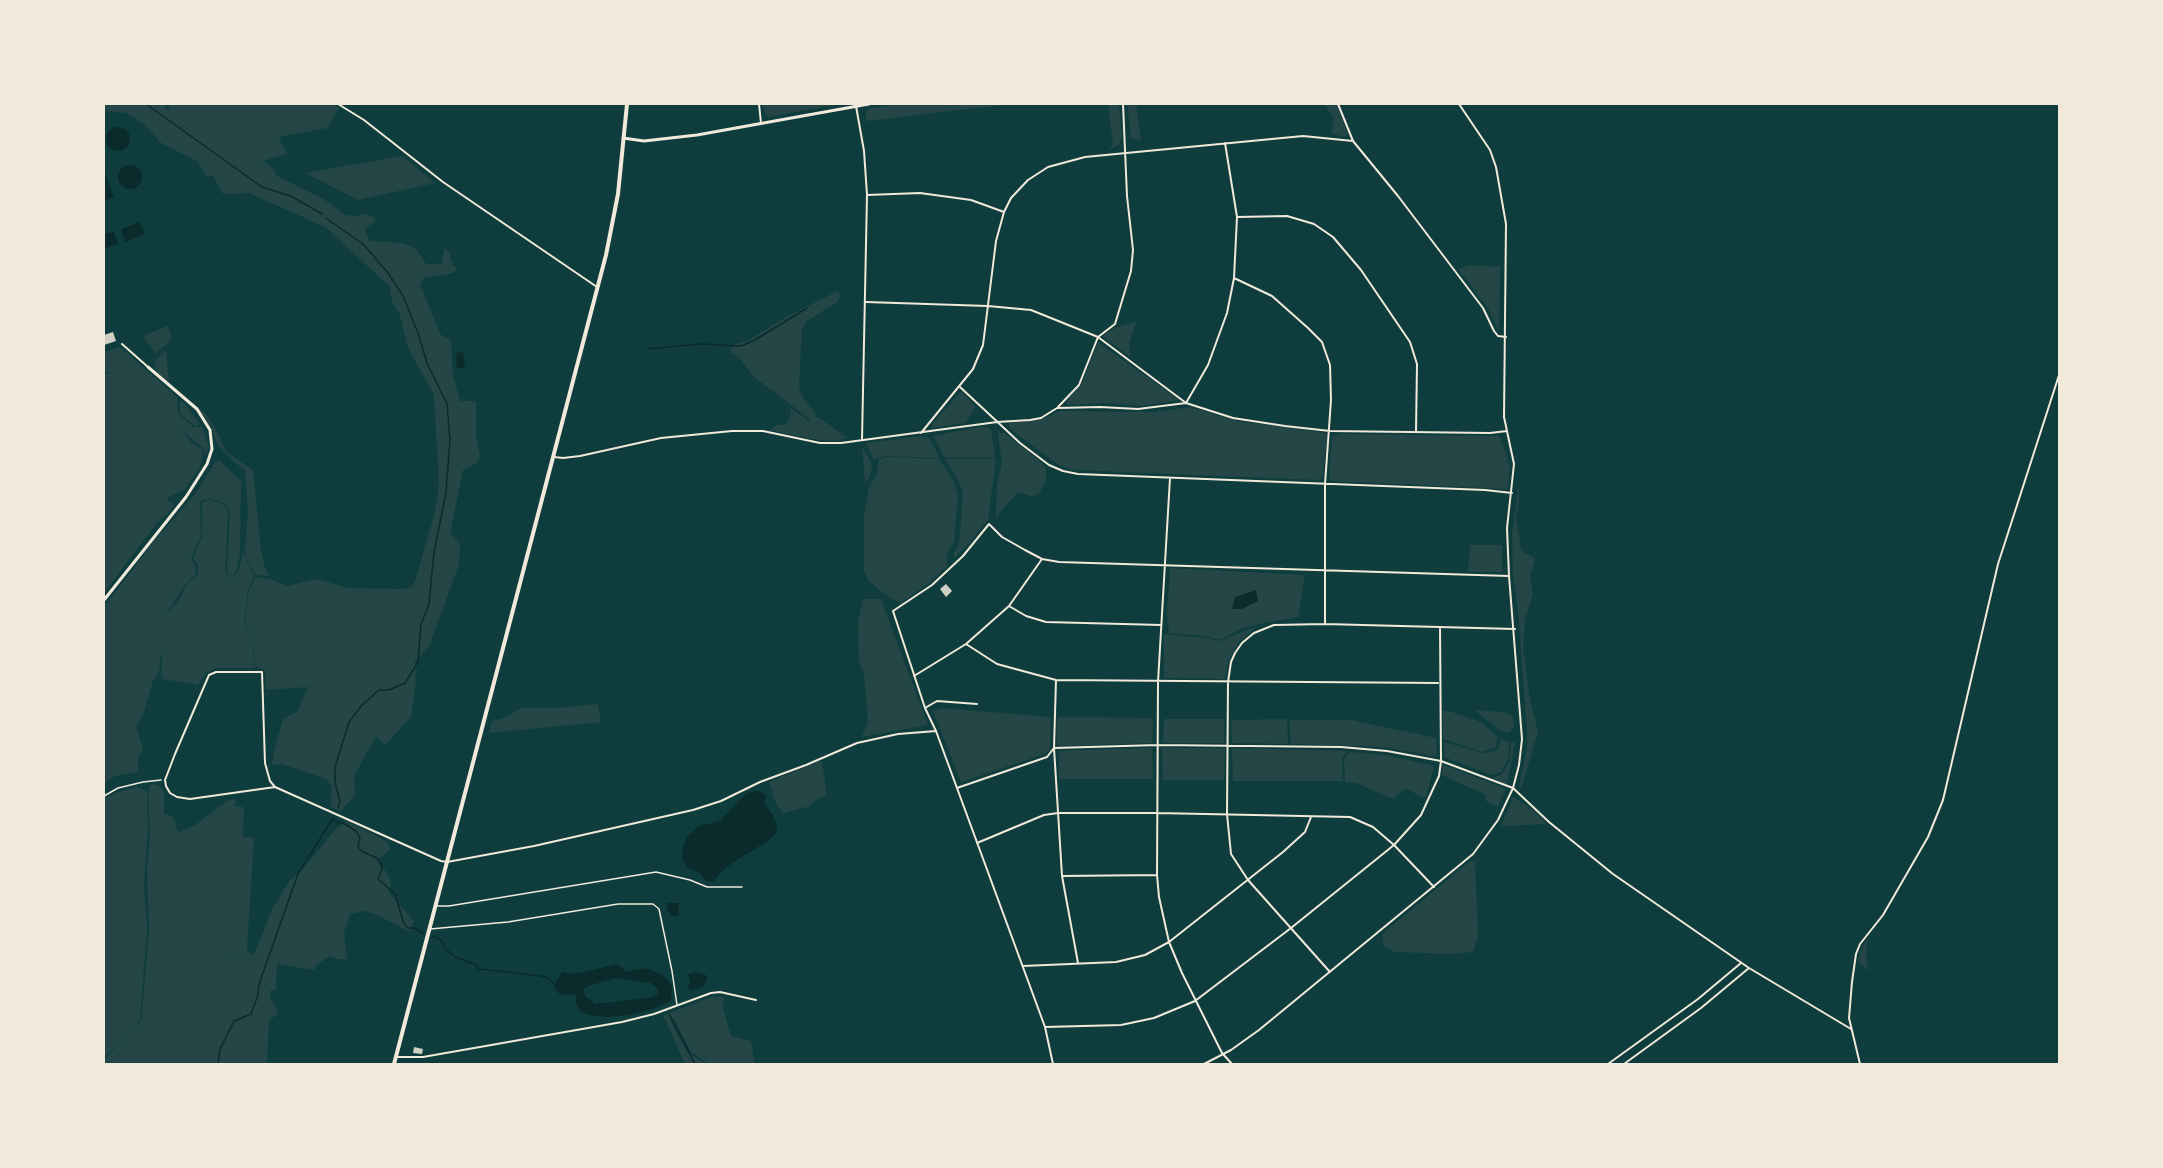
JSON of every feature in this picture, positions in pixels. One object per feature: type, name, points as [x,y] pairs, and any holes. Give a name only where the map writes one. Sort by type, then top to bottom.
[{"type":"main road","points":[[394,1065],[606,255],[618,194],[627,104]]},
{"type":"street","points":[[338,104],[369,124],[443,182],[597,287]]},
{"type":"street","points":[[759,104],[761,123]]},
{"type":"street","points":[[623,138],[644,141],[665,139],[869,104]]},
{"type":"street","points":[[554,457],[580,456],[661,438],[732,431],[763,431],[820,443],[1041,418],[1057,408],[1079,385],[1098,337],[1115,324],[1131,272],[1133,250],[1127,196],[1123,104]]},
{"type":"street","points":[[1338,104],[1353,141],[1483,308],[1494,331],[1498,336],[1506,337]]},
{"type":"street","points":[[1204,1065],[1259,1030],[1473,854],[1498,820],[1513,788],[1522,739],[1507,528],[1514,464],[1504,417],[1506,224],[1496,167],[1484,140],[1459,104]]},
{"type":"street","points":[[856,106],[864,151],[867,195],[862,440]]},
{"type":"street","points":[[921,433],[973,369],[982,345],[996,241],[1004,212],[1011,198],[1028,180],[1048,167],[1085,157],[1126,152],[1303,136],[1353,141]]},
{"type":"street","points":[[1186,403],[1208,365],[1227,313],[1234,278],[1237,217],[1225,143]]},
{"type":"street","points":[[867,195],[920,193],[971,200],[1004,212]]},
{"type":"street","points":[[1237,217],[1287,216],[1314,224],[1333,237],[1361,270],[1410,342],[1417,364],[1416,431]]},
{"type":"street","points":[[1234,278],[1272,296],[1322,342],[1330,365],[1330,430],[1325,484],[1325,624]]},
{"type":"street","points":[[866,302],[988,306],[1031,310],[1098,337],[1186,403],[1233,418],[1330,430],[1490,433],[1506,431]]},
{"type":"street","points":[[104,600],[186,497],[207,464],[212,449],[210,430],[197,409],[122,344]]},
{"type":"street","points":[[1860,1065],[1849,1018],[1851,982],[1856,954],[1860,944],[1883,915],[1923,846],[1943,800],[1998,564],[2060,372]]},
{"type":"street","points":[[960,387],[997,422],[1049,465],[1078,474],[1485,490],[1512,493]]},
{"type":"street","points":[[1057,408],[1138,409],[1186,403]]},
{"type":"street","points":[[1170,478],[1158,682],[1157,875],[1159,897],[1169,942],[1195,1001],[1223,1054],[1232,1065]]},
{"type":"street","points":[[1053,1065],[1046,1027],[936,730],[925,708],[893,611],[932,585],[963,556],[988,524],[1002,537],[1041,559],[1070,563],[1509,576]]},
{"type":"street","points":[[914,676],[966,644],[1008,606],[1041,559]]},
{"type":"street","points":[[1008,606],[1026,616],[1046,622],[1161,625]]},
{"type":"street","points":[[1329,972],[1248,880],[1231,854],[1227,814],[1228,682],[1231,662],[1242,643],[1254,633],[1274,624],[1515,628]]},
{"type":"street","points":[[1046,1027],[1121,1025],[1154,1018],[1195,1001],[1291,928],[1394,844],[1421,815],[1436,786],[1441,760],[1440,627]]},
{"type":"street","points":[[966,644],[997,664],[1056,680],[1439,683]]},
{"type":"street","points":[[275,787],[183,798],[170,794],[165,780],[209,675],[216,672],[262,672],[265,763],[270,781],[275,787],[447,862],[534,846],[711,804],[857,743],[898,734],[936,730]]},
{"type":"street","points":[[1056,680],[1054,748],[1062,876],[1078,963]]},
{"type":"street","points":[[925,708],[937,701],[977,704]]},
{"type":"street","points":[[1054,748],[1158,745],[1341,747],[1387,751],[1441,760],[1513,788],[1549,822],[1612,874],[1749,968],[1851,1029]]},
{"type":"street","points":[[957,788],[1047,757],[1054,748]]},
{"type":"street","points":[[977,843],[1044,815],[1058,813],[1350,817],[1373,827],[1394,844],[1434,887]]},
{"type":"street","points":[[1023,966],[1116,962],[1145,955],[1169,942],[1248,880],[1305,832],[1312,816]]},
{"type":"street","points":[[1062,876],[1157,875]]},
{"type":"street","points":[[1608,1065],[1698,999],[1742,963]]},
{"type":"street","points":[[1624,1065],[1701,1008],[1749,968]]},
{"type":"street","points":[[396,1057],[423,1057],[622,1023],[701,996],[720,992],[756,1000]]},
{"type":"lane","points":[[435,906],[449,906],[656,872],[690,880],[707,887],[742,887]]},
{"type":"lane","points":[[430,929],[508,922],[618,904],[653,904],[659,909],[677,1005]]},
{"type":"path","points":[[104,796],[118,788],[165,780]]},
{"type":"shaded area","points":[[104,104],[164,104],[168,111],[171,104],[333,104],[339,108],[327,128],[279,137],[287,154],[263,161],[271,166],[277,176],[322,198],[346,215],[367,214],[375,218],[374,223],[366,227],[370,241],[402,243],[411,246],[417,250],[426,264],[442,264],[444,248],[449,251],[453,265],[457,269],[453,273],[424,278],[420,285],[441,335],[451,341],[453,376],[460,401],[476,401],[476,437],[480,455],[478,462],[463,470],[450,533],[460,544],[459,564],[429,647],[415,661],[416,682],[411,717],[385,745],[376,736],[354,776],[355,795],[340,812],[330,806],[332,786],[326,779],[282,764],[272,765],[283,719],[297,712],[308,687],[266,690],[265,670],[255,667],[253,632],[254,668],[215,668],[206,673],[198,685],[163,679],[161,652],[159,673],[153,681],[144,712],[136,726],[143,749],[138,758],[138,772],[115,776],[104,784],[104,607],[155,540],[195,494],[219,460],[241,481],[240,553],[232,580],[239,570],[244,550],[248,565],[254,575],[247,594],[244,627],[252,631],[245,626],[248,594],[255,577],[270,579],[287,586],[316,579],[348,588],[402,589],[411,587],[416,579],[435,511],[439,485],[434,395],[408,348],[399,312],[393,304],[389,286],[325,227],[249,193],[223,194],[213,176],[206,176],[198,162],[161,143],[144,124],[126,113],[104,111]],"holes":[[[210,498],[226,504],[230,512],[227,573],[231,583],[225,571],[228,512],[225,505],[209,499],[202,503],[202,536],[193,558],[198,565],[198,574],[188,583],[178,601],[165,616],[182,589],[196,573],[191,559],[201,535],[200,501]]]},
{"type":"shaded area","points":[[763,104],[840,104],[768,117],[764,112]]},
{"type":"shaded area","points":[[895,104],[1012,104],[866,121],[866,112],[869,109]]},
{"type":"shaded area","points":[[1108,104],[1119,104],[1122,136],[1119,145],[1109,150],[1113,144]]},
{"type":"shaded area","points":[[1127,104],[1136,104],[1141,141],[1131,138]]},
{"type":"shaded area","points":[[1324,104],[1336,104],[1348,134],[1344,137],[1331,133],[1334,118]]},
{"type":"shaded area","points":[[118,127],[123,128],[129,134],[129,144],[123,150],[118,151],[113,150],[107,144],[106,139],[107,134],[113,128]]},
{"type":"shaded area","points":[[402,156],[435,183],[358,200],[305,173]]},
{"type":"shaded area","points":[[130,165],[135,166],[141,172],[141,182],[135,188],[130,189],[125,188],[119,182],[118,177],[119,172],[125,166]]},
{"type":"shaded area","points":[[104,171],[114,197],[104,201]]},
{"type":"shaded area","points":[[140,222],[145,234],[125,242],[121,229]]},
{"type":"shaded area","points":[[114,232],[118,244],[104,249],[104,234]]},
{"type":"shaded area","points":[[1469,265],[1500,267],[1499,332],[1488,308],[1458,269]]},
{"type":"shaded area","points":[[838,291],[840,296],[837,302],[807,321],[802,329],[799,387],[803,398],[815,412],[815,418],[818,417],[848,438],[837,441],[818,440],[769,430],[777,425],[785,425],[791,417],[790,408],[809,421],[811,420],[754,377],[740,359],[730,351],[736,344],[747,341],[786,317]]},
{"type":"shaded area","points":[[1136,322],[1129,344],[1130,357],[1102,336],[1115,328]]},
{"type":"shaded area","points":[[168,326],[171,336],[169,342],[156,353],[142,336]]},
{"type":"shaded area","points":[[1098,342],[1179,400],[1141,406],[1110,403],[1068,405],[1066,403],[1082,383]]},
{"type":"shaded area","points":[[120,347],[177,397],[178,413],[193,427],[202,426],[209,446],[206,455],[203,448],[180,429],[191,442],[202,449],[203,455],[199,470],[184,490],[168,497],[168,501],[175,504],[157,523],[104,593],[104,373],[114,374],[104,371],[104,352]]},
{"type":"shaded area","points":[[166,350],[169,382],[158,374],[154,366],[156,360]]},
{"type":"shaded area","points":[[463,352],[465,367],[457,369],[456,353]]},
{"type":"shaded area","points":[[961,391],[976,407],[965,423],[932,428],[933,423]]},
{"type":"shaded area","points":[[180,401],[200,424],[195,426],[180,413]]},
{"type":"shaded area","points":[[192,402],[207,415],[226,451],[253,470],[261,551],[266,571],[270,576],[256,575],[248,564],[245,549],[248,514],[245,470],[217,444],[211,426]]},
{"type":"shaded area","points":[[1190,407],[1236,421],[1327,434],[1323,476],[1319,480],[1074,470],[1057,464],[1009,428],[1009,423],[1042,419],[1060,411],[1155,412]]},
{"type":"shaded area","points":[[983,426],[991,429],[995,458],[944,457],[933,436]]},
{"type":"shaded area","points":[[998,433],[1005,433],[1042,463],[1046,469],[1046,480],[1040,492],[1034,497],[1018,492],[996,517],[997,484],[1002,463]]},
{"type":"shaded area","points":[[1339,434],[1500,436],[1510,467],[1508,489],[1331,481],[1329,477],[1332,437]]},
{"type":"shaded area","points":[[922,436],[929,438],[940,458],[886,456],[873,459],[866,443]]},
{"type":"shaded area","points":[[862,447],[871,462],[872,469],[865,483]]},
{"type":"shaded area","points":[[887,457],[939,459],[958,493],[954,542],[947,553],[947,567],[901,603],[888,597],[869,581],[864,570],[864,514],[869,488],[877,474],[879,459]]},
{"type":"shaded area","points":[[945,459],[996,459],[988,520],[954,558],[959,545],[963,493]]},
{"type":"shaded area","points":[[1519,482],[1516,518],[1521,549],[1535,558],[1530,578],[1533,594],[1525,620],[1523,647],[1530,700],[1538,731],[1521,789],[1519,786],[1527,748],[1527,730],[1513,574],[1512,534]]},
{"type":"shaded area","points":[[1470,545],[1502,545],[1502,572],[1468,572]]},
{"type":"shaded area","points":[[1170,568],[1305,575],[1298,617],[1245,627],[1220,640],[1205,636],[1169,633],[1167,614]]},
{"type":"shaded area","points":[[1256,590],[1258,601],[1242,609],[1232,609],[1235,597]]},
{"type":"shaded area","points":[[863,599],[881,599],[928,725],[862,737],[868,721],[864,674],[859,662],[858,622]]},
{"type":"shaded area","points":[[1257,626],[1238,643],[1229,660],[1225,679],[1164,678],[1164,634],[1220,641]]},
{"type":"shaded area","points":[[598,704],[601,722],[489,733],[492,721],[504,718],[521,708],[557,708]]},
{"type":"shaded area","points":[[941,708],[1051,717],[1050,750],[1045,754],[961,782],[933,711]]},
{"type":"shaded area","points":[[1474,710],[1504,712],[1513,717],[1514,727],[1509,732],[1503,732]]},
{"type":"shaded area","points":[[1443,711],[1481,722],[1497,736],[1496,747],[1482,752],[1443,739]]},
{"type":"shaded area","points":[[1057,717],[1153,718],[1152,743],[1057,746]]},
{"type":"shaded area","points":[[1164,719],[1224,719],[1224,743],[1163,743]]},
{"type":"shaded area","points":[[1287,719],[1288,744],[1232,743],[1231,720]]},
{"type":"shaded area","points":[[1289,720],[1351,720],[1436,738],[1437,757],[1384,747],[1291,744]]},
{"type":"shaded area","points":[[1501,739],[1509,743],[1508,760],[1501,772],[1491,775],[1444,757],[1444,742],[1482,753],[1498,750]]},
{"type":"shaded area","points":[[1511,742],[1515,742],[1507,785],[1493,778],[1502,774],[1510,761]]},
{"type":"shaded area","points":[[1152,748],[1153,779],[1059,779],[1059,751]]},
{"type":"shaded area","points":[[1162,748],[1225,748],[1224,780],[1163,780]]},
{"type":"shaded area","points":[[1232,748],[1347,751],[1342,759],[1343,781],[1233,781]]},
{"type":"shaded area","points":[[1350,752],[1387,755],[1434,766],[1426,797],[1423,798],[1406,788],[1393,799],[1356,783],[1345,782],[1344,759]]},
{"type":"shaded area","points":[[819,761],[822,762],[827,795],[814,801],[811,806],[783,813],[776,804],[769,782]]},
{"type":"shaded area","points":[[1442,764],[1506,789],[1498,807],[1486,801],[1486,795],[1442,775]]},
{"type":"shaded area","points":[[151,784],[160,786],[164,792],[164,813],[173,817],[178,832],[194,826],[227,801],[236,799],[235,807],[244,807],[243,837],[254,838],[247,949],[227,961],[246,950],[254,955],[272,909],[288,883],[335,830],[346,821],[388,842],[390,849],[380,858],[379,866],[387,872],[391,884],[389,893],[414,921],[410,932],[375,914],[364,911],[350,914],[344,933],[347,959],[336,959],[330,956],[316,965],[314,970],[277,964],[276,989],[270,991],[270,998],[278,1014],[269,1020],[267,1064],[104,1064],[104,1059],[128,1035],[104,1057],[104,799],[136,787],[147,791],[148,827],[144,883],[147,929],[140,1020],[129,1033],[141,1021],[149,930],[148,792]]},
{"type":"shaded area","points":[[758,791],[767,795],[764,803],[773,815],[777,826],[776,833],[768,841],[732,863],[713,882],[705,880],[699,872],[687,868],[682,859],[683,847],[688,836],[699,826],[720,821],[749,792]]},
{"type":"shaded area","points":[[1512,796],[1532,809],[1547,824],[1501,826]]},
{"type":"shaded area","points":[[1475,861],[1478,935],[1473,952],[1451,954],[1395,952],[1384,946],[1382,935],[1388,929],[1469,862]]},
{"type":"shaded area","points":[[667,903],[679,903],[679,916],[671,916]]},
{"type":"shaded area","points":[[1868,938],[1866,955],[1868,971],[1858,961],[1861,949]]},
{"type":"shaded area","points":[[617,964],[626,972],[647,968],[668,980],[672,986],[671,999],[649,1010],[629,1015],[593,1016],[582,1012],[576,1004],[576,994],[558,993],[554,985],[562,972],[572,974]],"holes":[[[616,978],[651,983],[657,988],[658,993],[653,997],[595,1004],[585,996],[584,989],[588,986]]]},
{"type":"shaded area","points":[[695,972],[706,975],[707,978],[704,986],[690,991],[687,986],[690,984],[688,974]]},
{"type":"shaded area","points":[[711,997],[724,997],[723,1007],[731,1036],[751,1041],[755,1064],[705,1064],[706,1062],[691,1052],[674,1019],[670,1019],[687,1052],[704,1063],[685,1064],[666,1021],[669,1019],[665,1020],[662,1016]]},
{"type":"building","points":[[113,332],[116,341],[104,345],[104,335]]},
{"type":"building","points":[[946,584],[952,591],[946,597],[940,589]]},
{"type":"building","points":[[414,1047],[423,1049],[422,1054],[413,1053]]},
{"type":"waterway","points":[[146,104],[262,187],[293,197],[322,214]]},
{"type":"waterway","points":[[326,218],[364,245],[388,273],[403,296],[427,363],[447,404],[450,440],[446,493],[434,552],[429,604],[421,624],[418,662],[405,683],[389,690],[379,690],[362,705],[349,722],[335,767],[335,782],[340,802],[338,808]]},
{"type":"waterway","points":[[647,349],[701,344],[741,346],[807,308]]},
{"type":"waterway","points":[[218,1064],[220,1049],[234,1021],[251,1014],[258,995],[259,984],[298,874],[333,818],[334,821],[345,824],[356,831],[360,838],[358,846],[361,851],[377,858],[382,865],[378,879],[395,894],[404,924],[408,928],[414,928],[423,933]]},
{"type":"waterway","points":[[433,936],[441,940],[446,949],[455,957],[476,965],[479,969],[541,976],[548,978],[554,984]]},
{"type":"waterway","points":[[669,1014],[695,1064]]}]
